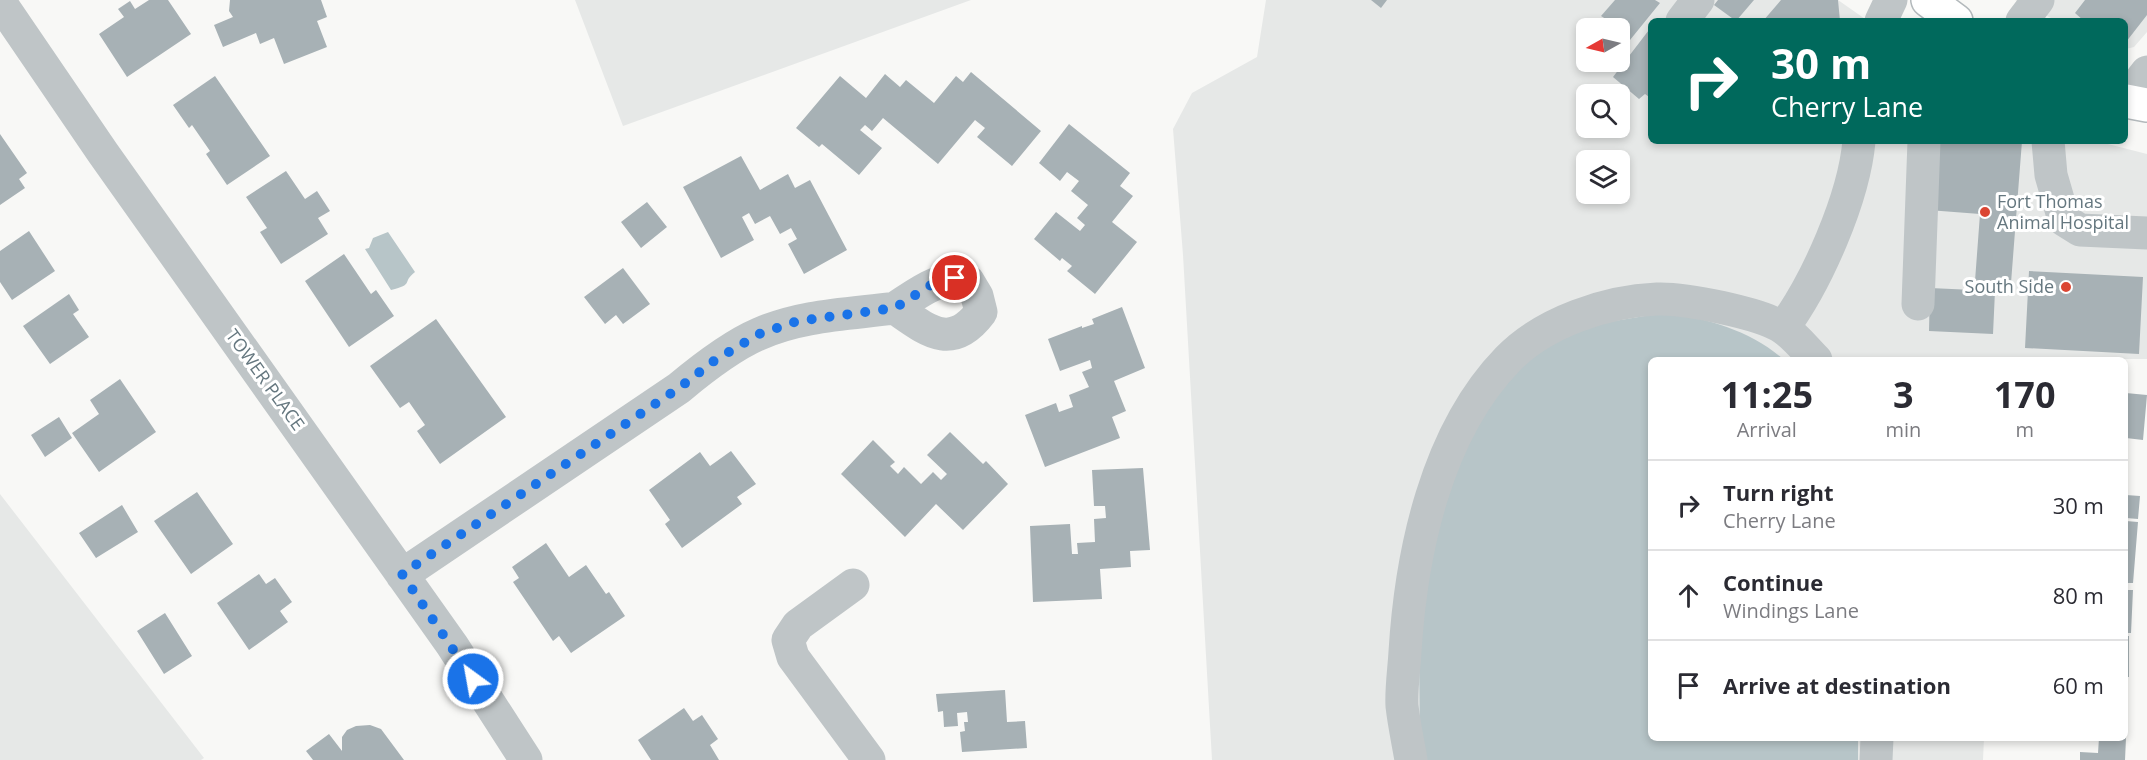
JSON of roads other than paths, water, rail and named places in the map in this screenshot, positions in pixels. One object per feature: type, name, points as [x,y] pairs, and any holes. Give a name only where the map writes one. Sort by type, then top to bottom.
[{"type":"main road","points":[[2128,100],[2147,105]]},
{"type":"street","points":[[1684,18],[1698,0]]},
{"type":"street","points":[[1882,18],[1891,0]]},
{"type":"street","points":[[2024,18],[2038,0]]},
{"type":"street","name":"TOWER PLACE","points":[[0,2],[97,144],[452,645],[526,760]]},
{"type":"street","points":[[2128,97],[2147,72]]},
{"type":"street","points":[[1783,328],[1803,301],[1836,224],[1854,175],[1859,144]]},
{"type":"street","points":[[1918,304],[1924,144]]},
{"type":"street","points":[[2048,144],[2051,175],[2064,220],[2080,230],[2147,233]]},
{"type":"street","points":[[1411,760],[1402,705],[1407,621],[1416,557],[1434,487],[1458,431],[1508,358],[1538,336],[1587,313],[1642,300],[1672,298],[1713,305],[1783,328],[1813,357]]},
{"type":"street","points":[[402,574],[703,369],[759,334],[798,321],[895,308]]},
{"type":"street","points":[[853,585],[798,625],[788,640],[793,657],[869,760]]},
{"type":"street","points":[[1876,741],[1876,760]]},
{"type":"place","name":"Fort Thomas Animal Hospital","points":[[1985,212]]},
{"type":"place","name":"South Side","points":[[2066,287]]}]
